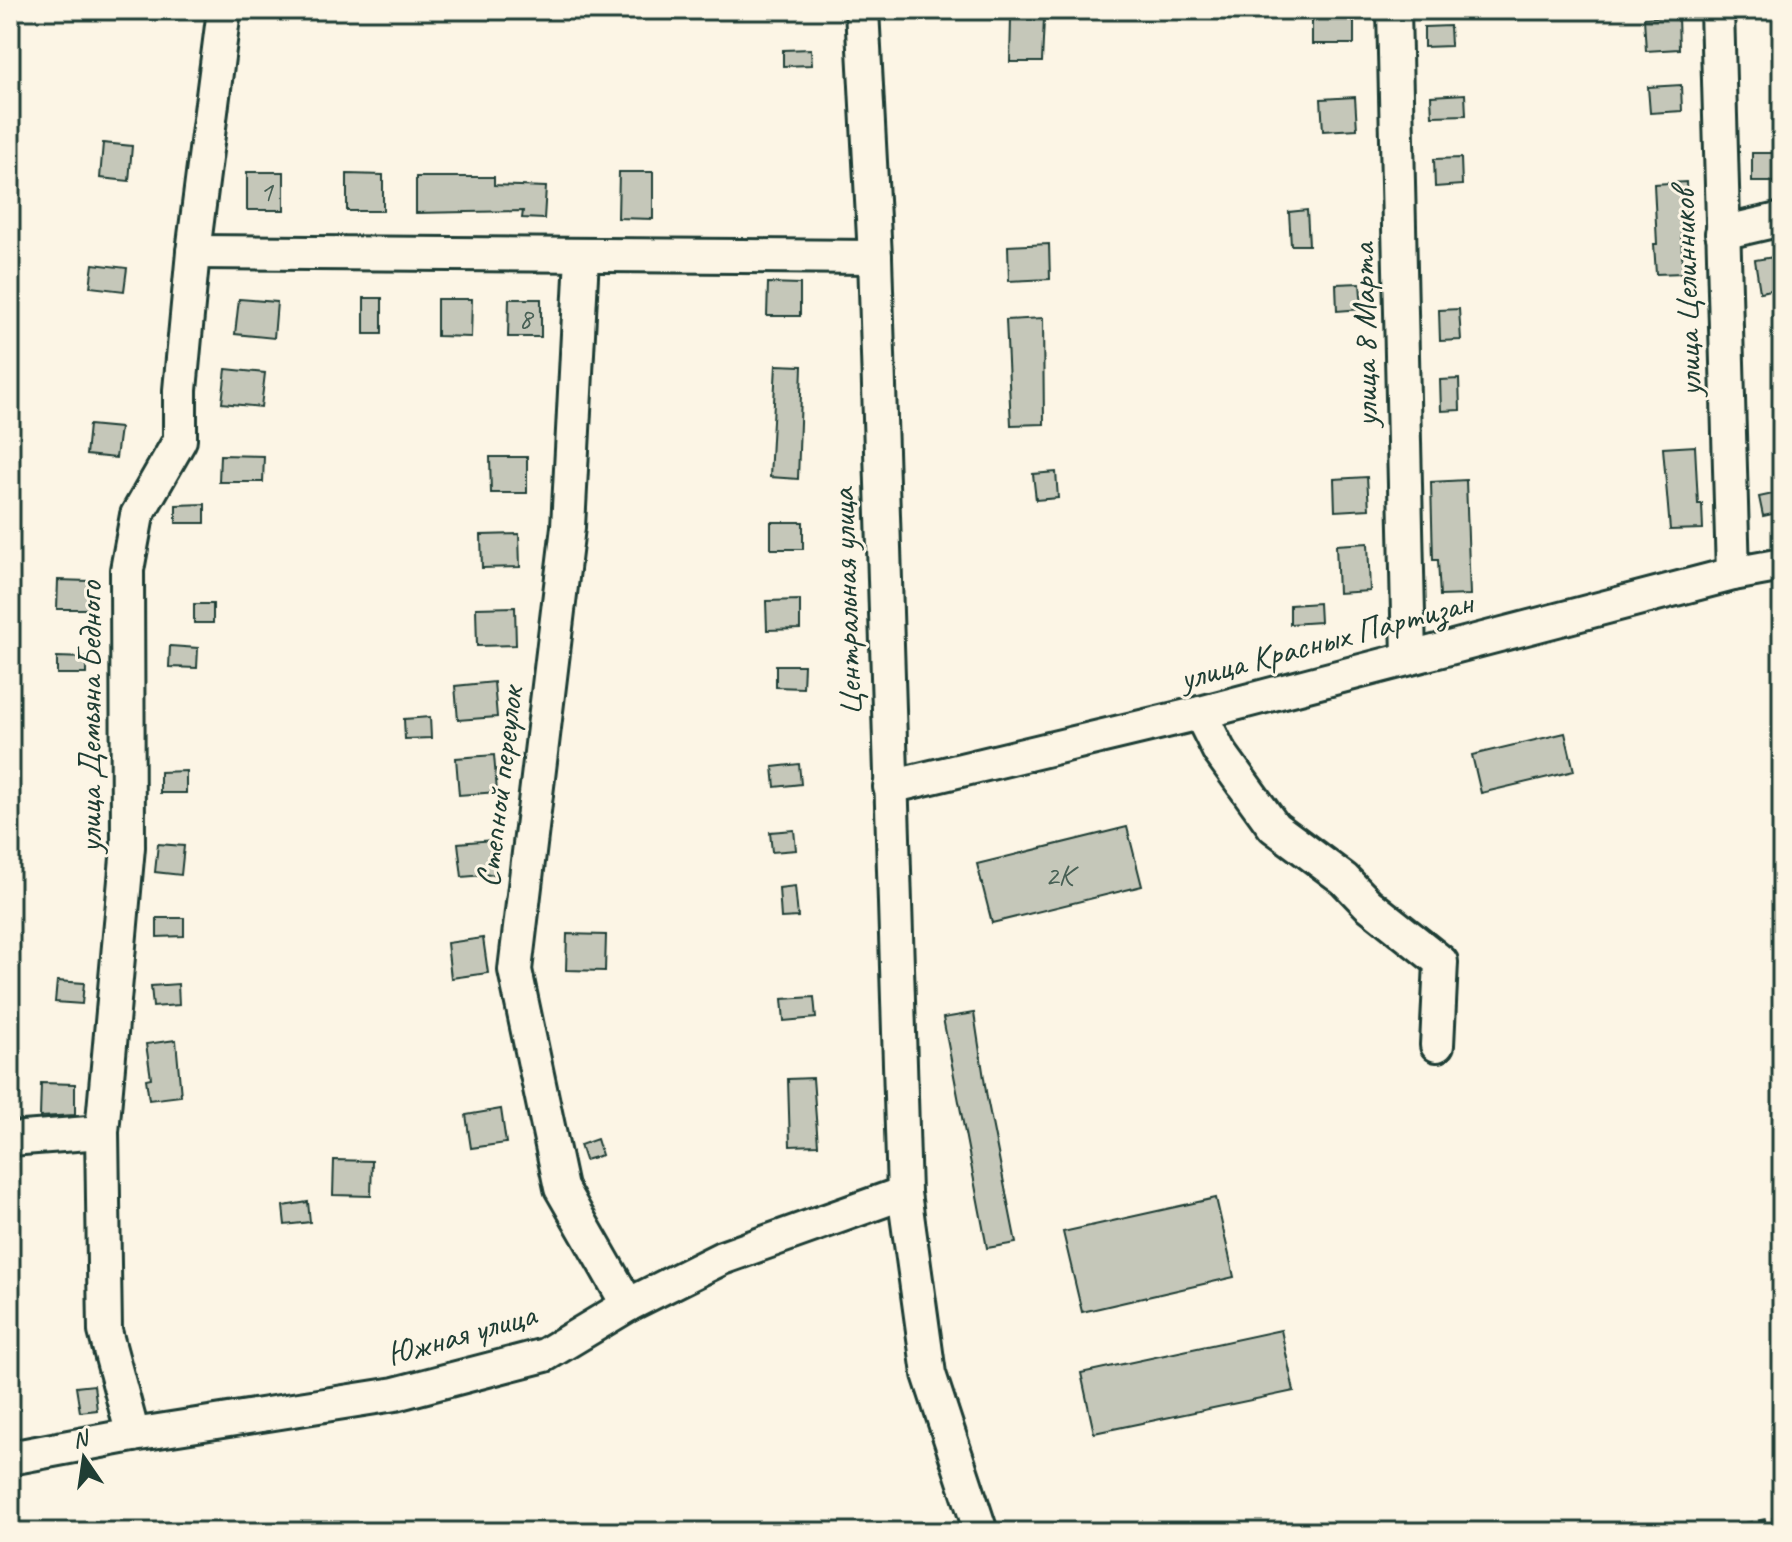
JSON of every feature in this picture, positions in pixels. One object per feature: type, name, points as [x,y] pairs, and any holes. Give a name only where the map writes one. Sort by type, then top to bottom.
[{"type":"street","name":"улица Демьяна Бедного","points":[[133,1435],[105,1331],[102,1132],[128,847],[127,570],[137,515],[180,440],[180,390],[193,252],[224,10]]},
{"type":"street","name":"Центральная улица","points":[[862,10],[875,257],[904,1193],[929,1374],[981,1532]]},
{"type":"street","name":"улица 8 Марта","points":[[1394,10],[1409,657]]},
{"type":"street","name":"улица Целинников","points":[[1717,10],[1733,574]]},
{"type":"street","points":[[1722,233],[1782,219]]},
{"type":"street","points":[[193,252],[875,257]]},
{"type":"street","name":"Степной переулок","points":[[582,257],[568,527],[515,970],[561,1188],[628,1305]]},
{"type":"street","name":"улица Красных Партизан","points":[[890,787],[1200,713],[1733,574],[1782,565]]},
{"type":"street","points":[[1200,713],[1219,751],[1274,827],[1344,879],[1368,904],[1441,962],[1437,1045]]},
{"type":"street","points":[[10,1139],[102,1132]]},
{"type":"street","name":"Южная улица","points":[[10,1458],[133,1435],[395,1394],[545,1355],[628,1305],[722,1258],[904,1193]]},
{"type":"path","points":[[1703,1532],[1782,1517]]},
{"type":"building","points":[[1312,10],[1354,10],[1354,44],[1312,44]]},
{"type":"building","points":[[1678,16],[1679,49],[1646,51],[1644,18]]},
{"type":"building","points":[[1011,18],[1044,19],[1042,62],[1010,62]]},
{"type":"building","points":[[1450,26],[1451,46],[1424,47],[1424,27]]},
{"type":"building","points":[[811,49],[812,65],[783,66],[783,50]]},
{"type":"building","points":[[1681,85],[1682,111],[1650,113],[1648,87]]},
{"type":"building","points":[[1465,94],[1466,115],[1432,116],[1431,96]]},
{"type":"building","points":[[1355,97],[1357,129],[1323,131],[1321,99]]},
{"type":"building","points":[[103,143],[132,146],[129,181],[100,178]]},
{"type":"building","points":[[1752,153],[1782,153],[1781,182],[1752,182]]},
{"type":"building","points":[[1461,158],[1462,185],[1435,187],[1434,159]]},
{"type":"building","points":[[247,172],[284,172],[284,210],[247,210]]},
{"type":"building","points":[[619,172],[653,172],[653,219],[618,218]]},
{"type":"building","points":[[347,174],[383,175],[383,211],[347,211]]},
{"type":"building","points":[[416,177],[494,177],[494,185],[546,187],[544,219],[522,218],[523,211],[416,213]]},
{"type":"building","points":[[1686,182],[1687,210],[1680,211],[1683,273],[1656,274],[1654,184]]},
{"type":"building","points":[[1307,210],[1309,245],[1291,245],[1289,212]]},
{"type":"building","points":[[1049,244],[1050,279],[1009,281],[1008,246]]},
{"type":"building","points":[[1780,256],[1782,288],[1760,292],[1755,260]]},
{"type":"building","points":[[93,264],[127,268],[124,291],[90,287]]},
{"type":"building","points":[[768,283],[800,284],[800,316],[767,316]]},
{"type":"building","points":[[1360,283],[1362,309],[1337,311],[1336,284]]},
{"type":"building","points":[[364,298],[382,298],[382,334],[364,334]]},
{"type":"building","points":[[239,299],[277,302],[274,338],[235,334]]},
{"type":"building","points":[[437,299],[472,299],[471,337],[437,336]]},
{"type":"building","points":[[509,299],[541,299],[541,337],[508,337]]},
{"type":"building","points":[[1459,309],[1461,340],[1440,341],[1439,310]]},
{"type":"building","points":[[1043,318],[1044,424],[1011,425],[1006,320]]},
{"type":"building","points":[[776,365],[802,366],[798,479],[770,477]]},
{"type":"building","points":[[226,369],[265,373],[261,407],[222,403]]},
{"type":"building","points":[[1459,379],[1460,410],[1441,411],[1440,380]]},
{"type":"building","points":[[89,425],[120,428],[116,458],[86,455]]},
{"type":"building","points":[[1695,446],[1698,504],[1702,504],[1703,529],[1670,530],[1663,448]]},
{"type":"building","points":[[220,455],[264,456],[263,482],[219,482]]},
{"type":"building","points":[[490,457],[527,457],[527,493],[491,493]]},
{"type":"building","points":[[1056,472],[1058,498],[1036,500],[1033,474]]},
{"type":"building","points":[[1367,477],[1369,509],[1335,511],[1334,479]]},
{"type":"building","points":[[1466,480],[1470,595],[1440,596],[1438,560],[1433,560],[1431,482]]},
{"type":"building","points":[[1782,492],[1782,512],[1763,516],[1759,497]]},
{"type":"building","points":[[205,504],[205,523],[176,523],[176,505]]},
{"type":"building","points":[[771,522],[803,522],[803,549],[771,549]]},
{"type":"building","points":[[519,534],[520,567],[482,568],[481,535]]},
{"type":"building","points":[[1368,543],[1370,591],[1338,593],[1336,545]]},
{"type":"building","points":[[58,580],[89,581],[88,609],[57,609]]},
{"type":"building","points":[[800,600],[800,629],[767,630],[766,601]]},
{"type":"building","points":[[1319,603],[1320,622],[1290,624],[1290,605]]},
{"type":"building","points":[[194,604],[213,604],[213,623],[194,623]]},
{"type":"building","points":[[515,607],[516,645],[477,646],[476,608]]},
{"type":"building","points":[[170,646],[198,648],[197,668],[169,667]]},
{"type":"building","points":[[57,657],[86,658],[86,674],[57,674]]},
{"type":"building","points":[[776,665],[804,665],[803,688],[776,687]]},
{"type":"building","points":[[494,682],[497,717],[458,720],[455,686]]},
{"type":"building","points":[[430,717],[431,738],[405,739],[404,719]]},
{"type":"building","points":[[1565,733],[1574,771],[1481,793],[1472,755]]},
{"type":"building","points":[[494,755],[497,792],[459,795],[456,758]]},
{"type":"building","points":[[799,764],[801,784],[775,787],[773,767]]},
{"type":"building","points":[[186,771],[186,793],[160,793],[160,772]]},
{"type":"building","points":[[1127,827],[1142,886],[992,923],[977,864]]},
{"type":"building","points":[[794,830],[796,850],[772,852],[770,832]]},
{"type":"building","points":[[493,840],[496,874],[462,877],[458,843]]},
{"type":"building","points":[[158,844],[184,846],[181,875],[155,872]]},
{"type":"building","points":[[795,886],[798,917],[781,918],[779,888]]},
{"type":"building","points":[[157,918],[184,918],[184,936],[157,937]]},
{"type":"building","points":[[567,934],[606,935],[605,971],[566,970]]},
{"type":"building","points":[[483,938],[488,973],[451,978],[447,943]]},
{"type":"building","points":[[57,981],[84,983],[82,1004],[55,1002]]},
{"type":"building","points":[[178,984],[179,1005],[153,1007],[151,986]]},
{"type":"building","points":[[814,997],[816,1018],[784,1021],[782,999]]},
{"type":"building","points":[[974,1013],[987,1098],[1016,1243],[987,1248],[943,1018]]},
{"type":"building","points":[[176,1040],[181,1096],[149,1100],[146,1079],[151,1078],[146,1044]]},
{"type":"building","points":[[813,1078],[818,1145],[790,1146],[788,1079]]},
{"type":"building","points":[[41,1083],[75,1084],[75,1115],[40,1117]]},
{"type":"building","points":[[501,1109],[506,1143],[471,1148],[466,1115]]},
{"type":"building","points":[[597,1139],[602,1155],[585,1160],[580,1145]]},
{"type":"building","points":[[334,1160],[372,1161],[371,1196],[333,1195]]},
{"type":"building","points":[[1216,1198],[1234,1277],[1082,1312],[1063,1232]]},
{"type":"building","points":[[308,1202],[310,1222],[285,1225],[283,1206]]},
{"type":"building","points":[[1281,1330],[1294,1391],[1094,1433],[1081,1373]]},
{"type":"building","points":[[94,1385],[97,1410],[80,1412],[76,1387]]}]
